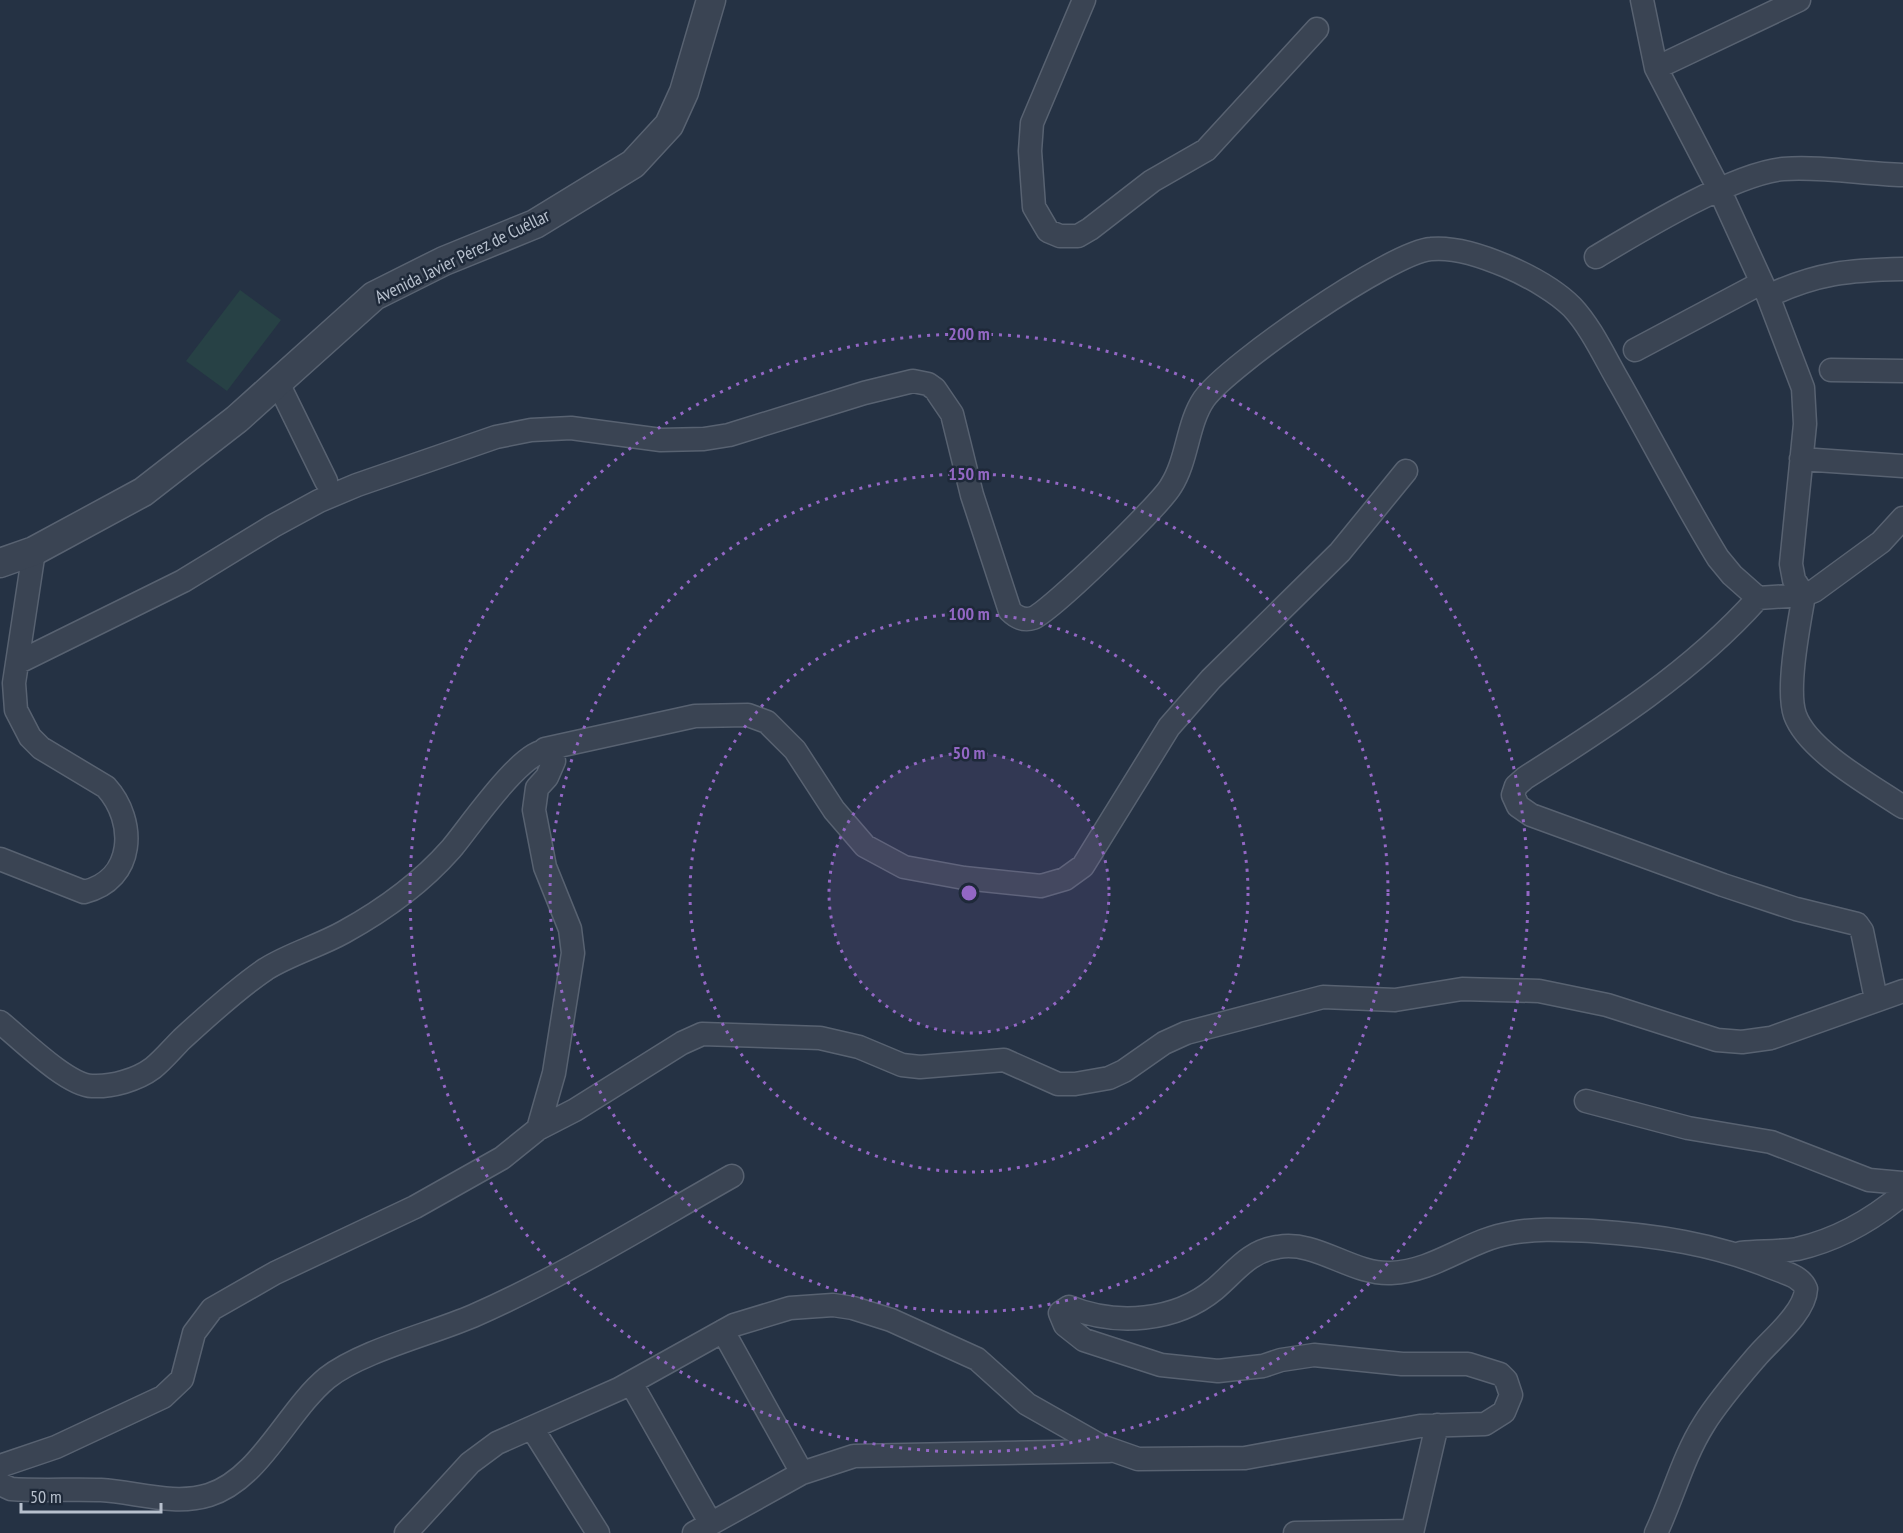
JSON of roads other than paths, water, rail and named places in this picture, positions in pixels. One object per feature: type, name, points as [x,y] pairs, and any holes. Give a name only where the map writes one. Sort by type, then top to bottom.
[{"type":"street","name":"Avenida Javier Pérez de Cuéllar","points":[[0,563],[34,551],[143,492],[237,419],[374,296],[444,261],[535,224],[633,164],[669,125],[684,92],[711,0]]},
{"type":"street","points":[[1084,0],[1032,123],[1030,151],[1034,207],[1047,231],[1060,236],[1078,236],[1090,229],[1152,181],[1206,150],[1317,29]]},
{"type":"street","points":[[1642,0],[1656,68],[1720,191],[1764,290],[1803,388],[1805,424],[1791,564],[1794,580],[1804,595],[1793,670],[1795,714],[1807,735],[1835,759],[1903,807]]},
{"type":"street","points":[[1656,68],[1799,0]]},
{"type":"street","points":[[1596,257],[1656,223],[1720,191],[1763,173],[1784,169],[1903,175]]},
{"type":"street","points":[[16,663],[183,581],[319,501],[357,485],[496,436],[531,430],[571,428],[661,440],[704,439],[729,435],[864,393],[913,381],[928,384],[947,405],[959,436],[972,495],[1010,611],[1021,618],[1033,618],[1062,596],[1160,502],[1178,475],[1186,456],[1196,416],[1218,383],[1270,342],[1361,280],[1410,254],[1431,249],[1456,252],[1498,264],[1543,285],[1574,309],[1611,369],[1718,558],[1748,591],[1758,598],[1804,595],[1845,570],[1881,542],[1903,518]]},
{"type":"street","points":[[1635,350],[1764,290],[1822,275],[1903,269]]},
{"type":"street","points":[[1831,370],[1903,371]]},
{"type":"street","points":[[278,382],[326,481]]},
{"type":"street","points":[[1801,459],[1903,466]]},
{"type":"street","points":[[0,1022],[66,1077],[81,1084],[95,1086],[115,1084],[141,1075],[153,1068],[183,1038],[262,972],[344,932],[404,895],[450,850],[496,790],[535,752],[695,716],[748,715],[767,722],[795,750],[834,810],[865,846],[904,867],[964,878],[1041,886],[1065,879],[1083,866],[1169,727],[1211,679],[1340,552],[1406,471]]},
{"type":"street","points":[[0,859],[84,892],[113,875],[124,859],[127,834],[123,811],[106,787],[52,757],[35,743],[16,710],[14,683],[16,663],[34,551]]},
{"type":"street","points":[[1758,598],[1736,623],[1618,719],[1525,778],[1516,786],[1513,795],[1518,806],[1531,815],[1722,885],[1796,909],[1857,924],[1862,931],[1876,999]]},
{"type":"street","points":[[538,1129],[555,1073],[573,953],[570,929],[544,867],[534,810],[537,789],[547,777],[554,760],[552,752],[545,749]]},
{"type":"street","points":[[0,1466],[6,1462],[56,1447],[171,1392],[186,1371],[199,1323],[212,1309],[275,1273],[415,1208],[502,1158],[538,1129],[575,1110],[687,1040],[712,1033],[820,1038],[859,1047],[902,1065],[920,1067],[1004,1060],[1058,1084],[1075,1084],[1109,1078],[1164,1043],[1186,1033],[1323,997],[1395,1000],[1462,989],[1539,991],[1606,1005],[1716,1040],[1742,1042],[1771,1038],[1876,999],[1903,992]]},
{"type":"street","points":[[1586,1101],[1688,1128],[1771,1142],[1869,1180],[1903,1183]]},
{"type":"street","points":[[0,1484],[11,1489],[103,1490],[151,1497],[184,1498],[210,1495],[233,1482],[262,1454],[302,1403],[342,1367],[473,1316],[595,1253],[732,1176]]},
{"type":"street","points":[[1736,1253],[1796,1249],[1839,1234],[1862,1224],[1890,1207],[1903,1194]]},
{"type":"street","points":[[406,1533],[483,1452],[631,1383],[723,1331],[770,1312],[811,1305],[833,1305],[872,1313],[977,1359],[1027,1404],[1113,1451],[1138,1459],[1245,1458],[1437,1425],[1477,1425],[1492,1422],[1504,1412],[1511,1395],[1506,1380],[1492,1369],[1468,1364],[1402,1364],[1314,1355],[1281,1360],[1263,1366],[1218,1371],[1185,1369],[1161,1365],[1084,1340],[1065,1325],[1060,1313],[1069,1307],[1097,1316],[1133,1318],[1172,1312],[1208,1294],[1254,1255],[1278,1246],[1305,1247],[1357,1266],[1389,1273],[1431,1265],[1492,1237],[1532,1230],[1653,1235],[1736,1253],[1801,1280],[1806,1295],[1788,1323],[1759,1354],[1704,1423],[1656,1533]]},
{"type":"street","points":[[723,1331],[802,1473]]},
{"type":"street","points":[[631,1383],[703,1529],[802,1473],[854,1456],[1113,1451]]},
{"type":"street","points":[[1295,1533],[1412,1532],[1437,1425]]},
{"type":"street","points":[[532,1428],[598,1533]]}]
